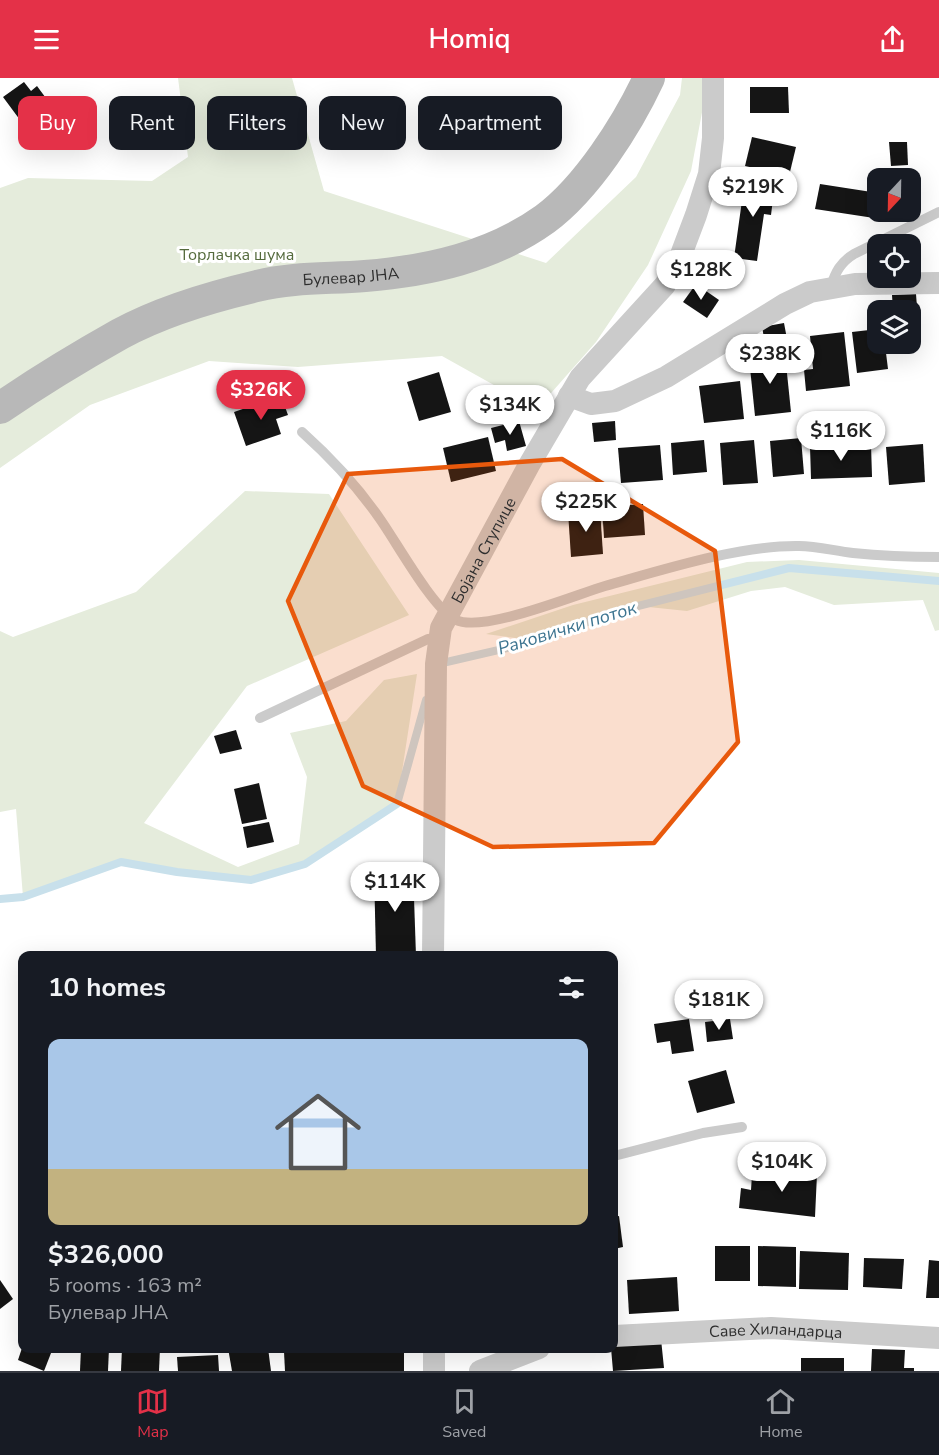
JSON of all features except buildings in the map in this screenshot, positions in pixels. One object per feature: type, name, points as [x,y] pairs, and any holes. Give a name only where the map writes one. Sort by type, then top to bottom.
[{"type":"main road","name":"Булевар ЈНА","points":[[0,408],[121,333],[173,310],[217,296],[299,279],[364,276],[420,270],[466,259],[513,239],[546,219],[578,188],[610,147],[634,110],[649,78]]},
{"type":"street","name":"Бојана Ступице","points":[[433,951],[438,642],[448,614],[529,465],[580,378],[592,362],[645,309],[665,285],[679,260],[709,174],[713,138],[713,78]]},
{"type":"street","points":[[569,396],[591,404],[615,401],[666,376],[785,304],[810,292],[855,284],[939,284]]},
{"type":"street","name":"Саве Хиландарца","points":[[618,1336],[771,1328],[939,1338]]},
{"type":"street","points":[[434,1353],[434,1371]]},
{"type":"street","points":[[480,1371],[526,1353]]},
{"type":"lane","points":[[831,287],[834,276],[843,261],[939,212]]},
{"type":"lane","points":[[302,432],[334,462],[352,483],[379,518],[427,589],[448,614]]},
{"type":"lane","name":"Бојана Ступице","points":[[448,614],[457,620],[475,623],[515,615],[626,580],[722,555],[765,548],[799,546],[884,556],[939,557]]},
{"type":"lane","points":[[260,718],[428,639],[438,642]]},
{"type":"lane","points":[[618,1155],[703,1133],[742,1127]]},
{"type":"highlighted area","points":[[562,459],[715,551],[738,742],[654,843],[493,847],[363,786],[288,601],[348,474]]},
{"type":"green space","name":"Торлачка шума","points":[[178,78],[292,78],[297,96],[207,96],[207,150],[307,150],[307,131],[324,191],[546,263],[636,177],[680,95],[682,78],[702,78],[703,107],[691,171],[648,265],[596,342],[537,409],[442,356],[298,367],[209,361],[90,405],[0,468],[0,188],[28,178],[152,181],[188,157],[187,150],[195,150],[195,96],[180,96]]},
{"type":"green space","points":[[245,491],[329,494],[409,615],[247,686],[144,823],[238,867],[299,844],[307,777],[290,733],[346,721],[384,680],[417,674],[397,804],[305,864],[251,880],[177,872],[121,862],[23,897],[16,809],[0,812],[0,631],[13,637],[136,592]]},
{"type":"green space","points":[[799,560],[939,573],[939,630],[935,631],[923,600],[834,605],[785,587],[751,591],[687,611],[639,606],[614,612],[537,641],[486,634],[573,605],[747,562]]},
{"type":"waterway","name":"Раковички поток","points":[[438,664],[537,641],[614,612],[789,568],[939,581]]},
{"type":"waterway","name":"Раковички поток","points":[[0,899],[23,897],[121,862],[177,872],[251,880],[305,864],[397,804],[426,700]]}]
